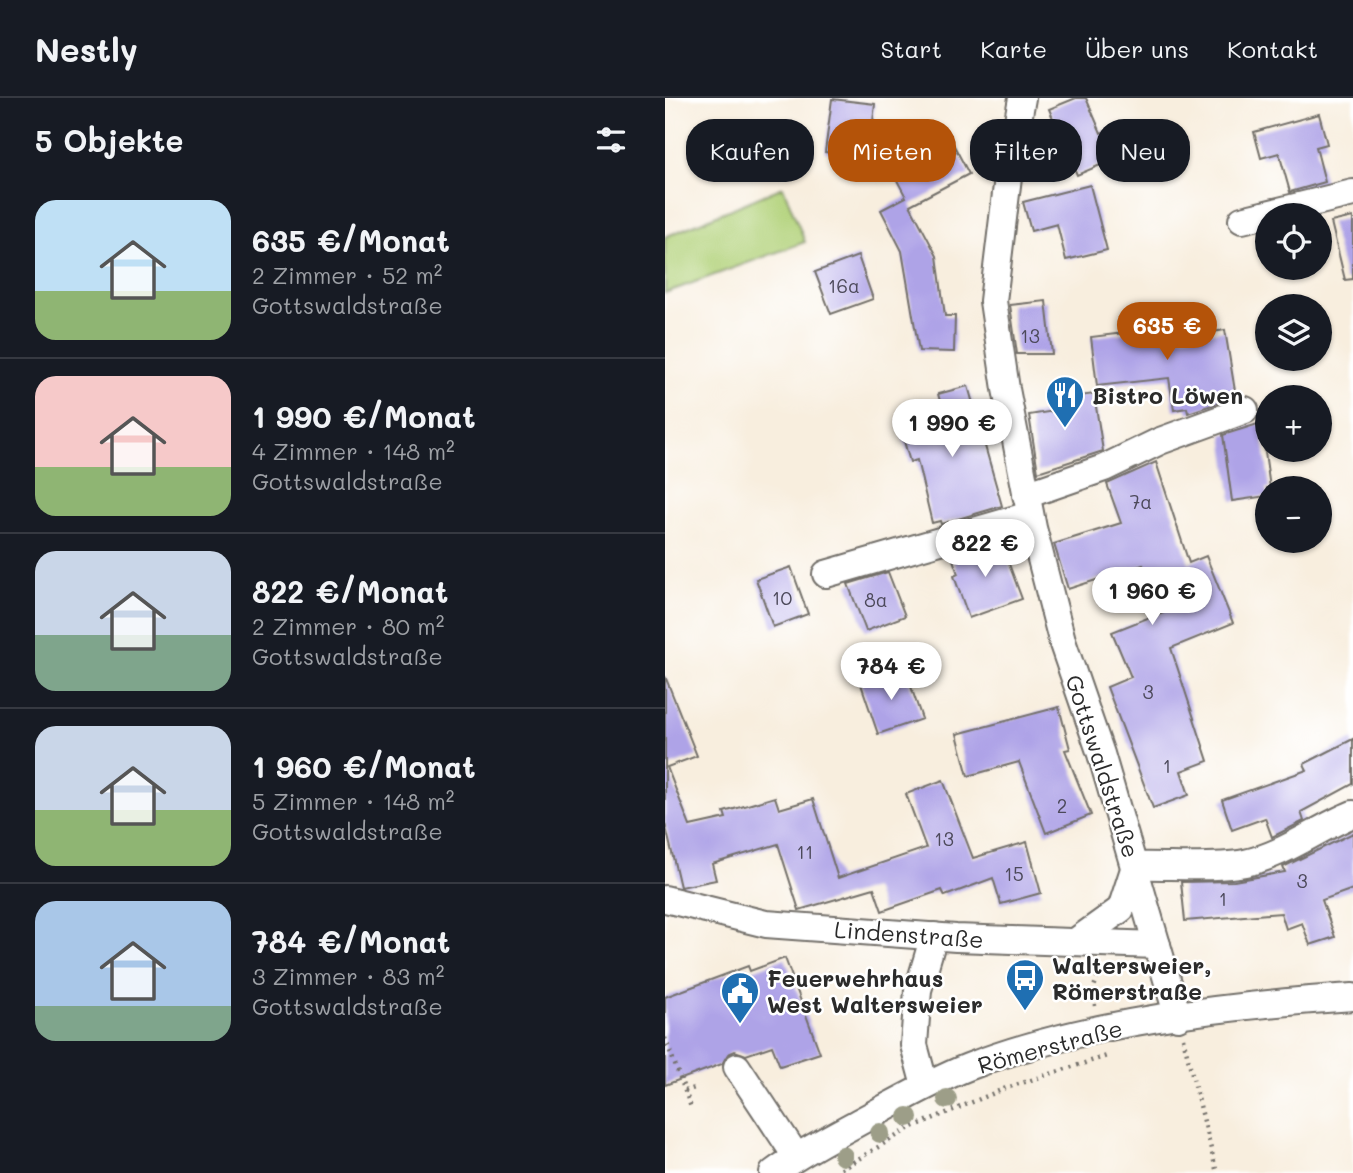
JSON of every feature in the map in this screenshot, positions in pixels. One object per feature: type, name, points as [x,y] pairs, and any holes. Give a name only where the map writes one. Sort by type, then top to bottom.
[{"type":"street","name":"Gottswaldstraße","points":[[1021,98],[993,301],[1006,389],[1028,505],[1062,644],[1101,754],[1178,1017]]},
{"type":"street","points":[[1242,220],[1353,193]]},
{"type":"street","points":[[826,574],[1028,505],[1160,441],[1245,410]]},
{"type":"street","points":[[1075,942],[1121,909],[1135,866],[1244,863],[1299,844],[1316,829],[1353,814]]},
{"type":"street","name":"Lindenstraße","points":[[667,907],[766,924],[934,936],[1157,945]]},
{"type":"street","points":[[925,1086],[914,1045],[918,990],[934,936]]},
{"type":"street","name":"Römerstraße","points":[[772,1173],[796,1156],[925,1086],[1010,1053],[1098,1029],[1353,997]]},
{"type":"street","points":[[737,1067],[796,1156]]},
{"type":"path","points":[[1178,1017],[1217,1173]]},
{"type":"path","points":[[665,1038],[692,1110]]},
{"type":"path","points":[[835,1173],[908,1129],[981,1098],[1118,1053]]},
{"type":"path","points":[[685,1091],[698,1087]]},
{"type":"green space","points":[[783,187],[805,242],[665,293],[665,237]]},
{"type":"building","points":[[1076,98],[1086,98],[1096,121],[1096,167],[1082,173],[1082,119],[1053,119],[1049,109]]},
{"type":"building","points":[[832,99],[875,104],[873,119],[829,119]]},
{"type":"building","points":[[1319,114],[1327,144],[1316,147],[1325,182],[1290,192],[1279,153],[1261,158],[1254,132]]},
{"type":"building","points":[[828,129],[828,152],[825,152]]},
{"type":"building","points":[[956,149],[969,174],[956,181]]},
{"type":"building","points":[[898,182],[954,182],[910,205],[937,256],[945,316],[955,316],[954,352],[919,351],[902,251],[881,210],[906,197]]},
{"type":"building","points":[[1090,185],[1107,250],[1066,260],[1057,224],[1031,231],[1023,202]]},
{"type":"building","points":[[1353,217],[1353,279],[1345,280],[1332,222]]},
{"type":"building","points":[[858,256],[873,299],[831,314],[815,272]]},
{"type":"building","points":[[1046,301],[1052,354],[1017,354],[1010,305]]},
{"type":"building","points":[[1161,312],[1164,340],[1225,330],[1236,397],[1188,413],[1187,408],[1174,410],[1169,378],[1097,386],[1091,337],[1132,332],[1131,316]]},
{"type":"building","points":[[968,386],[1002,506],[941,524],[940,521],[932,523],[917,460],[910,462],[899,424],[943,411],[938,394]]},
{"type":"building","name":"Bistro Löwen","points":[[1094,394],[1103,451],[1038,472],[1029,415],[1067,409],[1065,398]]},
{"type":"building","points":[[1255,425],[1255,462],[1266,462],[1268,476],[1255,476],[1255,498],[1232,501],[1223,435]]},
{"type":"building","points":[[1156,462],[1189,563],[1206,556],[1233,623],[1171,648],[1208,761],[1181,771],[1189,795],[1153,808],[1107,687],[1131,677],[1112,632],[1163,612],[1143,565],[1068,589],[1054,544],[1121,523],[1107,484]]},
{"type":"building","points":[[1000,540],[1022,599],[969,618],[954,576],[958,574],[951,554]]},
{"type":"building","points":[[791,567],[808,614],[773,627],[756,579]]},
{"type":"building","points":[[888,572],[905,616],[866,631],[848,584]]},
{"type":"building","points":[[905,669],[922,719],[878,734],[861,684]]},
{"type":"building","points":[[665,676],[697,756],[667,767],[690,826],[726,818],[724,812],[775,797],[779,809],[813,799],[838,878],[926,848],[906,794],[943,780],[973,858],[1027,842],[1041,893],[1001,904],[993,878],[945,896],[942,890],[882,911],[874,888],[799,910],[778,844],[712,864],[716,880],[680,887],[665,823]]},
{"type":"building","points":[[1059,707],[1070,749],[1065,750],[1091,815],[1046,833],[1019,762],[968,776],[957,734]]},
{"type":"building","points":[[1353,739],[1353,784],[1301,812],[1304,821],[1272,837],[1265,818],[1232,830],[1222,800],[1307,770],[1304,764]]},
{"type":"building","points":[[1353,833],[1353,889],[1322,900],[1335,937],[1310,945],[1302,923],[1286,929],[1281,913],[1185,921],[1181,882],[1234,881],[1285,872],[1283,867]]},
{"type":"building","name":"Feuerwehrhaus West Waltersweier","points":[[785,958],[820,1053],[780,1066],[772,1046],[746,1055],[735,1051],[728,1054],[722,1064],[665,1085],[665,997],[748,966],[750,971]]},
{"type":"place","name":"Bistro Löwen","points":[[1065,429]]},
{"type":"place","name":"Waltersweier, Römerstraße","points":[[1025,1012]]},
{"type":"place","name":"Feuerwehrhaus West Waltersweier","points":[[740,1025]]}]
